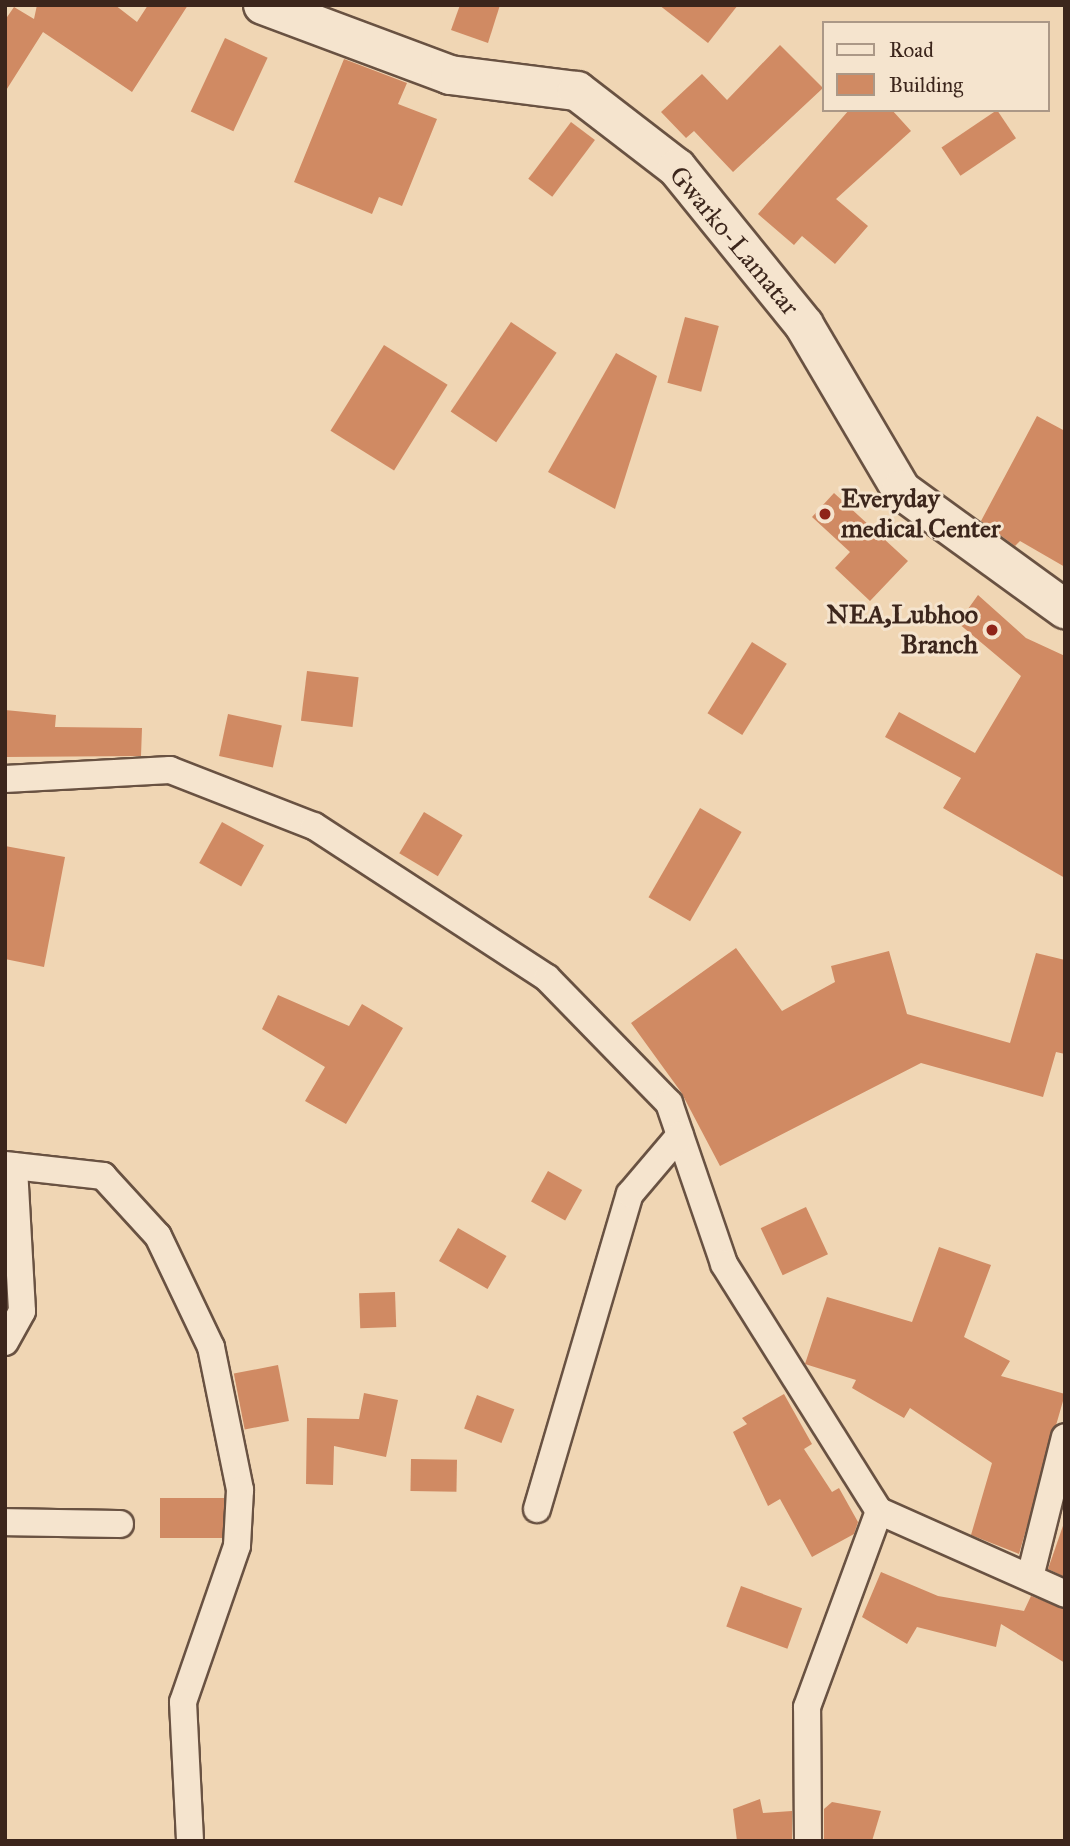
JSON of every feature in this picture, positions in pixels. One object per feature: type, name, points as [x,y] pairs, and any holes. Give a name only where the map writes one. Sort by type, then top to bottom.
[{"type":"main road","name":"Gwarko-Lamatar","points":[[263,5],[450,75],[577,91],[685,178],[804,324],[901,490],[1065,609]]},
{"type":"street","points":[[5,779],[170,770],[314,826],[547,978],[669,1103],[724,1264],[879,1511],[1065,1594]]},
{"type":"street","points":[[537,1509],[630,1194],[680,1135]]},
{"type":"street","points":[[5,1342],[22,1311],[10,1166],[103,1176],[158,1236],[211,1347],[240,1490],[237,1546],[183,1702],[190,1841]]},
{"type":"street","points":[[1030,1577],[1065,1437]]},
{"type":"street","points":[[808,1841],[807,1707],[879,1511]]},
{"type":"street","points":[[5,1522],[120,1524]]},
{"type":"building","points":[[37,5],[115,5],[137,22],[148,5],[188,5],[132,92],[43,32],[5,92],[5,20],[14,7],[34,19]]},
{"type":"building","points":[[460,5],[500,5],[488,43],[451,30]]},
{"type":"building","points":[[659,5],[738,5],[708,43]]},
{"type":"building","points":[[225,38],[268,58],[233,131],[191,111]]},
{"type":"building","points":[[780,45],[822,87],[733,172],[694,131],[686,138],[661,112],[702,74],[727,100]]},
{"type":"building","points":[[344,59],[407,83],[398,104],[437,119],[402,206],[379,197],[372,214],[294,182]]},
{"type":"building","points":[[847,112],[894,112],[911,131],[836,199],[868,226],[835,264],[802,236],[794,245],[758,214]]},
{"type":"building","points":[[994,112],[998,112],[1016,138],[960,176],[941,147]]},
{"type":"building","points":[[571,122],[595,140],[552,197],[528,179]]},
{"type":"building","points":[[685,317],[719,326],[701,392],[667,383]]},
{"type":"building","points":[[511,322],[557,353],[496,442],[451,412]]},
{"type":"building","points":[[384,345],[448,385],[394,470],[330,431]]},
{"type":"building","points":[[616,353],[657,376],[615,509],[548,472]]},
{"type":"building","points":[[1037,416],[1065,431],[1065,567],[1020,541],[1015,546],[981,521]]},
{"type":"building","points":[[834,493],[908,561],[870,601],[835,568],[850,552],[812,517]]},
{"type":"building","points":[[978,595],[1026,638],[1065,656],[1065,878],[943,808],[961,778],[885,737],[899,712],[975,753],[1021,676],[958,623]]},
{"type":"building","points":[[752,642],[787,664],[742,735],[707,713]]},
{"type":"building","points":[[307,671],[359,677],[353,727],[301,721]]},
{"type":"building","points":[[5,710],[56,715],[55,727],[142,728],[141,756],[5,757]]},
{"type":"building","points":[[228,714],[282,725],[273,767],[219,756]]},
{"type":"building","points":[[700,808],[742,832],[690,921],[648,897]]},
{"type":"building","points":[[424,812],[463,835],[438,876],[399,853]]},
{"type":"building","points":[[222,822],[264,845],[241,886],[199,863]]},
{"type":"building","points":[[5,846],[65,857],[44,967],[5,959]]},
{"type":"building","points":[[736,948],[782,1011],[835,982],[831,966],[889,951],[907,1014],[1010,1043],[1036,953],[1065,960],[1065,1054],[1056,1052],[1043,1097],[921,1063],[720,1166],[681,1092],[631,1023]]},
{"type":"building","points":[[278,995],[349,1026],[362,1004],[403,1028],[346,1124],[305,1101],[325,1067],[262,1029]]},
{"type":"building","points":[[548,1171],[582,1190],[565,1221],[531,1202]]},
{"type":"building","points":[[806,1207],[828,1254],[783,1275],[761,1228]]},
{"type":"building","points":[[458,1228],[506,1256],[487,1289],[439,1261]]},
{"type":"building","points":[[939,1247],[991,1265],[964,1337],[1010,1361],[1001,1376],[1065,1394],[1019,1554],[971,1535],[992,1463],[910,1408],[904,1418],[852,1388],[856,1380],[805,1364],[827,1297],[912,1322]]},
{"type":"building","points":[[395,1292],[396,1327],[360,1328],[359,1293]]},
{"type":"building","points":[[278,1365],[289,1421],[245,1430],[234,1374]]},
{"type":"building","points":[[364,1393],[398,1400],[386,1457],[334,1446],[333,1485],[306,1484],[307,1418],[359,1419]]},
{"type":"building","points":[[784,1394],[812,1444],[804,1449],[832,1492],[839,1488],[858,1522],[854,1534],[812,1557],[780,1499],[768,1506],[733,1432],[747,1424],[742,1418]]},
{"type":"building","points":[[477,1395],[514,1409],[501,1443],[464,1429]]},
{"type":"building","points":[[411,1459],[457,1460],[456,1492],[410,1491]]},
{"type":"building","points":[[160,1498],[224,1498],[224,1538],[160,1538]]},
{"type":"building","points":[[1065,1520],[1065,1577],[1048,1569]]},
{"type":"building","points":[[881,1572],[938,1596],[1024,1611],[1031,1596],[1065,1609],[1065,1663],[1001,1624],[996,1647],[917,1627],[907,1644],[862,1617]]},
{"type":"building","points":[[741,1586],[802,1608],[787,1649],[726,1626]]},
{"type":"building","points":[[760,1799],[763,1813],[792,1811],[792,1841],[737,1841],[733,1809]]},
{"type":"building","points":[[832,1802],[881,1811],[872,1841],[824,1841],[824,1809]]},
{"type":"place","name":"Everyday medical Center","points":[[825,514]]},
{"type":"place","name":"NEA,Lubhoo Branch","points":[[992,630]]}]
